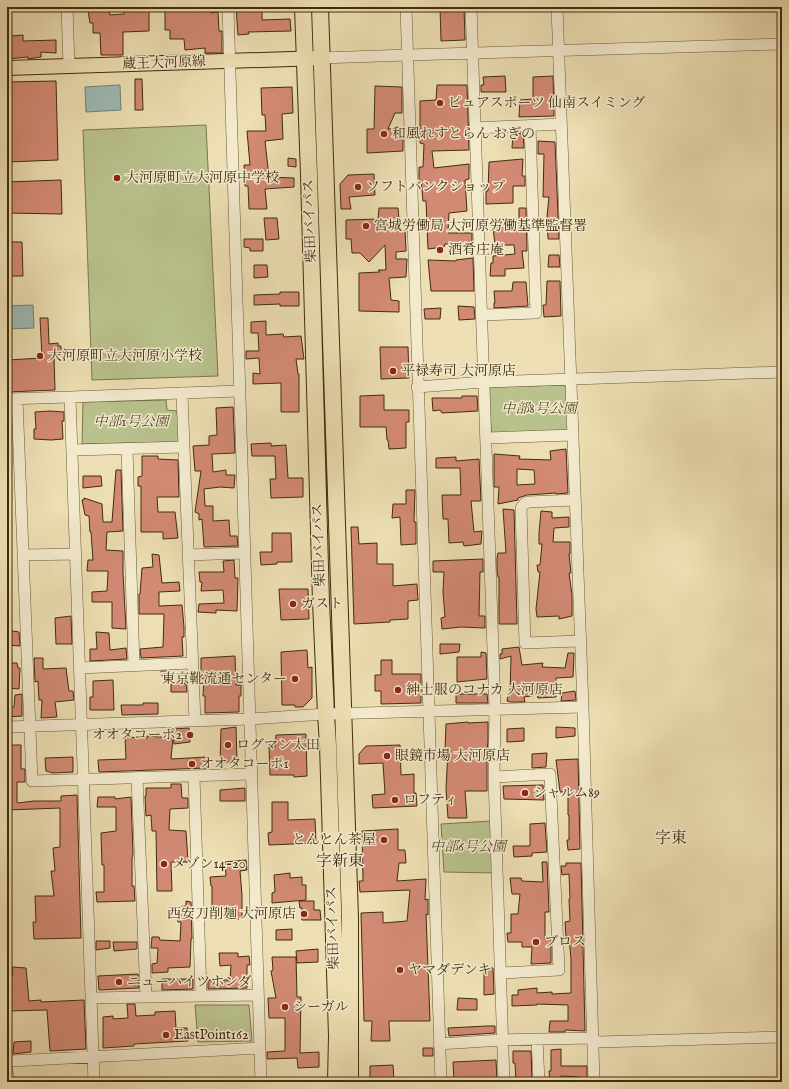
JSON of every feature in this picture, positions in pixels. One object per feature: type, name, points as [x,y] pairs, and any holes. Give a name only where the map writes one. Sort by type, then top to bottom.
[{"type":"highway","name":"柴田バイパス","points":[[303,7],[321,602],[328,745],[336,1028],[336,1082]]},
{"type":"highway","name":"柴田バイパス","points":[[320,7],[342,713],[350,918],[350,1082]]},
{"type":"main road","name":"蔵王大河原線","points":[[7,68],[321,58]]},
{"type":"street","points":[[67,7],[69,66]]},
{"type":"street","points":[[228,7],[257,995],[261,1082]]},
{"type":"street","points":[[406,7],[417,387],[441,1082]]},
{"type":"street","points":[[471,7],[486,438],[494,709],[494,777],[504,1082]]},
{"type":"street","points":[[557,7],[583,707],[594,1082]]},
{"type":"street","points":[[321,58],[782,44]]},
{"type":"street","points":[[475,128],[561,124]]},
{"type":"street","points":[[482,315],[536,313],[530,125]]},
{"type":"street","points":[[417,387],[484,382],[782,372]]},
{"type":"street","points":[[239,392],[12,399],[23,556],[32,781],[251,774]]},
{"type":"street","points":[[182,393],[195,721]]},
{"type":"street","points":[[70,397],[83,724],[94,1082]]},
{"type":"street","points":[[486,438],[573,435]]},
{"type":"street","points":[[72,450],[184,447]]},
{"type":"street","points":[[127,449],[134,665]]},
{"type":"street","points":[[575,500],[528,502],[521,508],[525,643],[580,641]]},
{"type":"street","points":[[23,556],[76,554]]},
{"type":"street","points":[[188,555],[244,554]]},
{"type":"street","points":[[80,668],[192,663]]},
{"type":"street","points":[[7,727],[250,719],[342,713],[583,707]]},
{"type":"street","points":[[494,777],[550,774],[558,970],[500,973]]},
{"type":"street","points":[[194,776],[201,996]]},
{"type":"street","points":[[137,778],[146,997]]},
{"type":"street","points":[[92,998],[257,995]]},
{"type":"street","points":[[439,1044],[537,1039],[592,1038],[598,1042],[782,1037]]},
{"type":"street","points":[[537,1039],[539,1082]]},
{"type":"street","points":[[7,1063],[11,1061],[259,1048]]},
{"type":"street","points":[[7,1071],[10,1082]]},
{"type":"green space","points":[[206,125],[218,376],[92,380],[83,130]]},
{"type":"green space","name":"中部8号公園","points":[[563,385],[566,388],[568,428],[565,431],[493,434],[491,431],[489,389],[492,387]]},
{"type":"green space","name":"中部1号公園","points":[[166,400],[167,410],[177,411],[181,442],[82,444],[83,402]]},
{"type":"green space","name":"中部6号公園","points":[[491,821],[494,873],[444,872],[441,824]]},
{"type":"green space","points":[[195,1005],[249,1005],[252,1041],[198,1042]]},
{"type":"water","points":[[120,85],[121,110],[86,112],[85,87]]},
{"type":"water","points":[[33,305],[34,328],[7,329],[7,306]]},
{"type":"building","points":[[124,7],[149,7],[149,31],[123,32],[123,55],[101,55],[100,33],[93,33],[93,23],[90,23],[88,11],[109,10],[110,15],[124,14]]},
{"type":"building","points":[[165,7],[211,7],[211,13],[218,12],[219,31],[222,31],[222,53],[205,53],[205,48],[185,50],[184,39],[170,39],[170,30],[165,30]]},
{"type":"building","points":[[236,7],[262,7],[262,20],[290,19],[291,31],[248,32],[249,34],[238,35]]},
{"type":"building","points":[[440,7],[464,7],[465,40],[441,41]]},
{"type":"building","points":[[23,35],[23,41],[56,40],[56,53],[41,52],[41,57],[28,59],[28,57],[7,59],[7,52],[11,51],[10,36]]},
{"type":"building","points":[[505,76],[506,92],[481,92],[481,85],[484,85],[483,77]]},
{"type":"building","points":[[553,76],[554,116],[519,117],[520,100],[533,99],[533,77]]},
{"type":"building","points":[[135,79],[142,79],[143,110],[135,110]]},
{"type":"building","points":[[56,81],[58,160],[7,162],[7,82]]},
{"type":"building","points":[[437,85],[467,85],[469,150],[432,151],[434,168],[469,164],[469,179],[465,180],[467,211],[449,213],[448,233],[472,233],[472,245],[445,244],[444,247],[428,249],[426,201],[423,201],[421,180],[419,180],[419,167],[423,167],[424,144],[420,143],[420,101],[436,100]]},
{"type":"building","points":[[375,86],[402,87],[402,113],[395,113],[388,129],[396,128],[396,137],[403,137],[403,151],[367,153],[367,129],[374,129]]},
{"type":"building","points":[[292,87],[293,113],[282,114],[283,139],[265,141],[269,177],[294,178],[294,187],[265,189],[267,209],[249,209],[248,186],[245,186],[244,165],[250,165],[247,131],[266,131],[265,115],[262,115],[261,88]]},
{"type":"building","points":[[523,133],[524,148],[512,148],[513,134]]},
{"type":"building","points":[[538,141],[555,142],[559,239],[548,239],[547,216],[549,197],[543,197],[544,154],[538,154]]},
{"type":"building","points":[[288,158],[296,159],[296,167],[288,166]]},
{"type":"building","points":[[523,159],[522,176],[525,176],[525,186],[513,186],[513,203],[486,204],[489,162]]},
{"type":"building","points":[[374,174],[375,195],[349,197],[351,209],[341,209],[340,184],[348,175]]},
{"type":"building","points":[[61,180],[62,214],[7,213],[7,182]]},
{"type":"building","points":[[379,208],[398,208],[400,230],[405,230],[406,251],[396,252],[396,259],[407,259],[406,277],[389,278],[391,300],[399,301],[399,312],[359,311],[359,273],[380,272],[378,270],[386,270],[385,245],[369,262],[360,253],[352,253],[351,239],[346,239],[346,220],[378,219]]},
{"type":"building","points":[[519,208],[526,208],[527,251],[522,251],[524,268],[505,269],[505,276],[490,276],[493,256],[515,254],[514,245],[495,245],[492,219],[519,220]]},
{"type":"building","points":[[264,218],[277,218],[279,239],[266,240]]},
{"type":"building","points":[[244,239],[263,239],[263,251],[250,251],[250,248],[244,247]]},
{"type":"building","points":[[7,242],[22,242],[23,276],[7,276]]},
{"type":"building","points":[[549,255],[559,255],[560,267],[548,267]]},
{"type":"building","points":[[473,258],[474,291],[431,291],[428,260],[456,261]]},
{"type":"building","points":[[254,265],[267,265],[268,277],[254,278]]},
{"type":"building","points":[[547,281],[560,281],[561,316],[544,317],[543,305],[546,305]]},
{"type":"building","points":[[513,282],[526,282],[528,306],[494,308],[494,291],[512,291]]},
{"type":"building","points":[[280,292],[299,292],[299,306],[280,306],[280,304],[254,305],[254,295],[280,294]]},
{"type":"building","points":[[458,306],[474,307],[475,319],[459,320]]},
{"type":"building","points":[[441,308],[440,319],[425,319],[424,309]]},
{"type":"building","points":[[40,318],[48,318],[49,344],[58,343],[58,346],[61,346],[61,354],[54,356],[55,390],[7,392],[7,360],[42,358]]},
{"type":"building","points":[[266,321],[266,335],[283,334],[284,337],[301,336],[304,359],[296,359],[299,374],[299,412],[281,412],[281,383],[253,384],[253,373],[260,374],[259,358],[246,359],[246,351],[259,351],[258,333],[251,333],[251,322]]},
{"type":"building","points":[[380,347],[408,347],[409,378],[381,379]]},
{"type":"building","points":[[384,395],[384,410],[409,410],[409,422],[406,422],[406,448],[389,449],[386,427],[360,427],[360,396]]},
{"type":"building","points":[[462,396],[477,396],[478,411],[442,413],[440,410],[433,411],[432,398],[462,398]]},
{"type":"building","points":[[233,407],[235,453],[212,454],[213,472],[226,470],[226,475],[235,475],[234,488],[220,487],[204,489],[205,506],[213,506],[213,521],[229,520],[230,536],[237,536],[238,546],[204,547],[202,519],[199,520],[199,514],[195,512],[201,471],[195,471],[193,446],[209,445],[209,436],[217,435],[216,408]]},
{"type":"building","points":[[35,412],[64,412],[64,421],[62,421],[63,439],[34,439],[34,429],[36,429]]},
{"type":"building","points":[[271,443],[271,446],[286,445],[288,478],[303,478],[303,497],[271,498],[270,479],[276,479],[275,456],[252,456],[251,444]]},
{"type":"building","points":[[566,449],[568,493],[527,495],[518,498],[518,500],[498,504],[499,487],[494,487],[494,454],[520,456],[519,459],[551,460],[550,451]],"holes":[[[517,469],[534,470],[535,484],[517,485]]]},
{"type":"building","points":[[142,456],[158,456],[158,459],[178,460],[179,497],[157,497],[158,512],[175,512],[178,538],[163,539],[163,532],[141,532],[141,486],[138,486],[138,477],[142,476]]},
{"type":"building","points":[[456,457],[456,461],[479,459],[481,501],[471,501],[474,532],[482,531],[481,544],[464,546],[463,542],[449,543],[448,519],[443,519],[442,495],[461,495],[460,468],[436,468],[436,458]]},
{"type":"building","points":[[116,470],[121,470],[123,531],[107,532],[106,550],[123,551],[126,629],[112,628],[112,602],[92,602],[92,592],[107,591],[108,571],[87,571],[88,560],[93,560],[89,516],[85,515],[82,500],[84,500],[84,498],[102,504],[103,522],[112,522]]},
{"type":"building","points":[[83,476],[101,476],[102,486],[83,488]]},
{"type":"building","points":[[406,490],[415,490],[414,522],[416,522],[416,544],[401,545],[400,517],[392,518],[393,504],[406,504]]},
{"type":"building","points":[[503,509],[514,510],[517,624],[499,624],[499,577],[497,571],[497,558],[498,553],[506,553]]},
{"type":"building","points":[[541,511],[552,512],[552,518],[569,517],[569,527],[554,528],[553,542],[570,542],[569,554],[571,573],[569,573],[572,595],[572,616],[559,619],[559,616],[537,617],[536,609],[540,572],[538,572],[537,565],[540,565],[542,544],[539,544]]},
{"type":"building","points":[[351,527],[358,527],[359,544],[377,543],[377,564],[393,564],[393,586],[417,584],[418,600],[408,601],[408,619],[390,620],[390,622],[354,624]]},
{"type":"building","points":[[272,533],[291,533],[292,562],[277,562],[277,564],[261,565],[260,552],[272,552]]},
{"type":"building","points":[[152,554],[159,555],[162,583],[179,582],[180,591],[159,592],[159,606],[182,605],[184,627],[184,637],[182,637],[183,656],[141,658],[140,649],[163,647],[164,614],[139,614],[139,594],[142,568],[153,567]]},
{"type":"building","points":[[483,559],[483,572],[480,572],[479,616],[485,616],[485,628],[461,627],[442,629],[441,618],[445,617],[443,592],[444,572],[433,572],[433,561]]},
{"type":"building","points":[[234,560],[235,578],[238,578],[237,611],[216,610],[216,613],[198,612],[199,604],[224,603],[223,590],[201,591],[202,582],[200,582],[199,572],[224,572],[223,561]]},
{"type":"building","points":[[279,589],[308,589],[309,619],[281,620]]},
{"type":"building","points":[[71,616],[72,644],[56,644],[55,618]]},
{"type":"building","points":[[7,630],[19,632],[20,646],[7,645]]},
{"type":"building","points":[[96,632],[109,633],[110,650],[126,648],[127,659],[90,661],[90,649],[97,649]]},
{"type":"building","points":[[440,644],[460,644],[459,652],[440,654]]},
{"type":"building","points":[[519,647],[522,665],[543,663],[542,667],[565,668],[568,653],[574,653],[573,677],[556,678],[556,697],[538,698],[537,695],[524,697],[525,702],[507,701],[508,694],[510,694],[511,656],[500,659],[500,654],[502,654],[502,649]]},
{"type":"building","points":[[307,650],[308,668],[312,667],[312,698],[303,707],[295,707],[295,705],[282,705],[281,652]]},
{"type":"building","points":[[481,652],[486,653],[487,679],[457,682],[457,657],[481,657]]},
{"type":"building","points":[[235,656],[236,685],[241,685],[239,712],[205,713],[205,696],[203,696],[204,679],[201,679],[201,658]]},
{"type":"building","points":[[34,658],[43,658],[43,669],[66,668],[69,691],[73,691],[74,700],[55,702],[57,717],[41,718],[42,700],[39,700],[38,681],[35,682]]},
{"type":"building","points":[[381,660],[392,660],[392,674],[421,674],[421,703],[381,704],[381,691],[375,691],[375,675],[381,675]]},
{"type":"building","points":[[7,663],[17,663],[18,668],[20,668],[19,689],[7,688]]},
{"type":"building","points":[[161,671],[170,671],[170,676],[162,676]]},
{"type":"building","points":[[113,680],[114,710],[90,710],[90,697],[93,697],[93,681]]},
{"type":"building","points":[[186,683],[187,692],[171,692],[171,684]]},
{"type":"building","points":[[575,691],[576,700],[561,701],[562,693]]},
{"type":"building","points":[[22,694],[22,716],[7,717],[7,707],[14,707],[15,695]]},
{"type":"building","points":[[456,694],[487,694],[488,703],[456,703]]},
{"type":"building","points":[[143,703],[158,703],[158,714],[122,715],[121,705],[143,705]]},
{"type":"building","points":[[488,722],[488,742],[486,755],[487,791],[465,791],[467,818],[448,818],[446,789],[448,750],[445,750],[446,724]]},
{"type":"building","name":"ログマン太田","points":[[236,727],[237,762],[220,762],[221,729]]},
{"type":"building","points":[[556,727],[575,728],[575,736],[556,738]]},
{"type":"building","points":[[189,728],[190,742],[174,744],[173,729]]},
{"type":"building","points":[[524,728],[524,741],[507,742],[507,729]]},
{"type":"building","points":[[306,734],[307,776],[294,777],[294,775],[270,775],[269,747],[275,747],[276,735]]},
{"type":"building","points":[[147,736],[173,738],[171,759],[207,757],[207,768],[99,772],[98,760],[126,759],[125,737],[147,738]]},
{"type":"building","points":[[7,745],[21,745],[21,769],[25,769],[25,782],[17,782],[18,803],[34,801],[61,801],[61,796],[77,795],[81,938],[34,939],[33,922],[36,922],[35,896],[54,896],[51,871],[55,871],[53,848],[60,847],[60,808],[7,810]]},
{"type":"building","points":[[400,745],[401,775],[414,774],[414,793],[416,793],[417,806],[373,808],[372,795],[385,794],[383,763],[359,764],[359,754],[366,746]]},
{"type":"building","points":[[547,753],[546,767],[532,768],[532,754]]},
{"type":"building","points":[[73,757],[73,772],[53,773],[46,771],[45,758]]},
{"type":"building","points":[[578,759],[580,849],[568,850],[568,792],[560,792],[556,760]]},
{"type":"building","points":[[171,784],[181,784],[182,798],[188,798],[188,808],[170,809],[169,830],[186,831],[188,862],[171,862],[172,891],[157,891],[156,831],[152,831],[151,815],[146,816],[146,788],[171,788]]},
{"type":"building","name":"シャルム89","points":[[543,785],[544,800],[504,799],[503,786]]},
{"type":"building","points":[[245,788],[245,801],[220,801],[220,790]]},
{"type":"building","points":[[98,797],[115,797],[115,799],[131,797],[133,854],[132,886],[134,886],[135,901],[97,902],[96,892],[104,892],[104,865],[102,865],[101,833],[116,831],[116,807],[97,807]]},
{"type":"building","points":[[272,802],[288,802],[288,820],[315,819],[316,843],[269,845],[268,833],[272,832]]},
{"type":"building","points":[[545,823],[547,852],[532,853],[532,856],[514,857],[513,846],[530,846],[530,824]]},
{"type":"building","points":[[398,829],[398,850],[405,850],[406,863],[399,863],[397,881],[426,879],[425,900],[428,899],[428,915],[426,914],[430,1021],[389,1021],[390,1041],[371,1041],[372,1021],[364,1021],[361,913],[383,912],[383,923],[407,921],[410,890],[360,892],[359,881],[363,881],[362,831]]},
{"type":"building","points":[[246,860],[247,870],[240,871],[242,919],[212,919],[212,886],[210,877],[226,876],[225,862]]},
{"type":"building","points":[[542,862],[547,862],[549,912],[545,912],[545,939],[551,938],[551,963],[531,964],[532,947],[522,947],[522,942],[508,942],[507,933],[511,933],[511,914],[518,914],[520,894],[512,894],[510,878],[521,878],[522,881],[543,882]]},
{"type":"building","points":[[566,863],[581,863],[585,1031],[565,1030],[565,1032],[549,1032],[550,1021],[568,1021],[568,1005],[537,1004],[512,1006],[512,995],[518,995],[518,990],[537,988],[537,993],[571,993],[571,959],[569,937],[566,937],[565,922],[570,921],[569,874],[562,875],[561,866],[566,866]]},
{"type":"building","points":[[290,873],[290,878],[302,877],[302,885],[306,885],[306,900],[272,903],[272,893],[275,892],[274,875]]},
{"type":"building","points":[[186,901],[191,902],[192,939],[190,967],[168,968],[168,972],[152,973],[152,964],[157,963],[158,948],[151,948],[152,937],[159,937],[160,940],[180,941],[181,922],[178,922],[176,907],[186,906]]},
{"type":"building","points":[[299,901],[314,901],[314,910],[320,910],[321,920],[302,920],[302,908],[300,908]]},
{"type":"building","points":[[292,929],[292,940],[276,940],[276,930]]},
{"type":"building","points":[[96,941],[110,941],[110,948],[96,950]]},
{"type":"building","points":[[113,942],[137,942],[137,949],[114,951]]},
{"type":"building","points":[[318,949],[318,962],[297,963],[296,951]]},
{"type":"building","points":[[219,953],[238,953],[238,957],[249,956],[250,965],[247,965],[247,988],[208,989],[208,980],[230,980],[231,965],[220,966]]},
{"type":"building","points":[[272,957],[296,957],[297,997],[301,997],[300,1053],[319,1052],[319,1067],[298,1068],[297,1058],[267,1059],[267,1052],[285,1051],[285,1018],[269,1018],[268,998],[276,998],[271,971],[273,970]]},
{"type":"building","points":[[12,967],[26,968],[29,1001],[41,1000],[41,1002],[84,1000],[86,1049],[50,1051],[47,1010],[7,1011],[7,975],[13,975]]},
{"type":"building","points":[[484,968],[493,968],[494,994],[484,995]]},
{"type":"building","name":"ニューハイツホンダ","points":[[138,974],[139,988],[99,990],[98,976]]},
{"type":"building","points":[[162,979],[193,979],[193,989],[162,990]]},
{"type":"building","points":[[458,998],[477,999],[477,1010],[457,1010]]},
{"type":"building","points":[[127,1004],[135,1004],[136,1016],[155,1015],[155,1012],[175,1011],[176,1028],[187,1028],[188,1041],[134,1044],[134,1046],[103,1048],[103,1017],[113,1016],[113,1019],[128,1018]]},
{"type":"building","points":[[495,1026],[495,1033],[449,1036],[448,1028]]},
{"type":"building","points":[[31,1041],[31,1052],[13,1054],[14,1042]]},
{"type":"building","points":[[423,1048],[433,1048],[433,1056],[423,1056]]},
{"type":"building","points":[[561,1049],[561,1066],[587,1066],[587,1082],[580,1082],[579,1077],[561,1076],[561,1082],[550,1082],[549,1071],[551,1071],[551,1050]]},
{"type":"building","points":[[513,1051],[531,1051],[532,1082],[516,1082]]},
{"type":"building","points":[[496,1060],[497,1082],[454,1082],[453,1062]]},
{"type":"building","points":[[393,1065],[394,1080],[370,1082],[370,1066]]},
{"type":"place","name":"ピュアスポーツ 仙南スイミング","points":[[440,103]]},
{"type":"place","name":"和風れすとらん おぎの","points":[[384,134]]},
{"type":"place","name":"大河原町立大河原中学校","points":[[117,178]]},
{"type":"place","name":"ソフトバンクショップ","points":[[358,187]]},
{"type":"place","name":"宮城労働局 大河原労働基準監督署","points":[[366,226]]},
{"type":"place","name":"酒肴庄庵","points":[[440,250]]},
{"type":"place","name":"大河原町立大河原小学校","points":[[40,356]]},
{"type":"place","name":"平禄寿司 大河原店","points":[[393,371]]},
{"type":"place","name":"ガスト","points":[[293,604]]},
{"type":"place","name":"東京靴流通センター","points":[[295,679]]},
{"type":"place","name":"紳士服のコナカ 大河原店","points":[[398,690]]},
{"type":"place","name":"オオタコーポ2","points":[[190,735]]},
{"type":"place","name":"ログマン太田","points":[[228,745]]},
{"type":"place","name":"眼鏡市場 大河原店","points":[[387,756]]},
{"type":"place","name":"オオタコーポ1","points":[[192,764]]},
{"type":"place","name":"シャルム89","points":[[525,793]]},
{"type":"place","name":"ロフティ","points":[[395,800]]},
{"type":"place","name":"とんとん茶屋","points":[[384,840]]},
{"type":"place","name":"メゾン14-20","points":[[164,864]]},
{"type":"place","name":"西安刀削麺 大河原店","points":[[304,914]]},
{"type":"place","name":"ブロス","points":[[536,942]]},
{"type":"place","name":"ヤマダデンキ","points":[[400,970]]},
{"type":"place","name":"ニューハイツホンダ","points":[[119,982]]},
{"type":"place","name":"シーガル","points":[[285,1007]]},
{"type":"place","name":"EastPoint162","points":[[166,1035]]},
{"type":"district","name":"字東","points":[[671,839]]},
{"type":"district","name":"字新東","points":[[340,862]]}]
